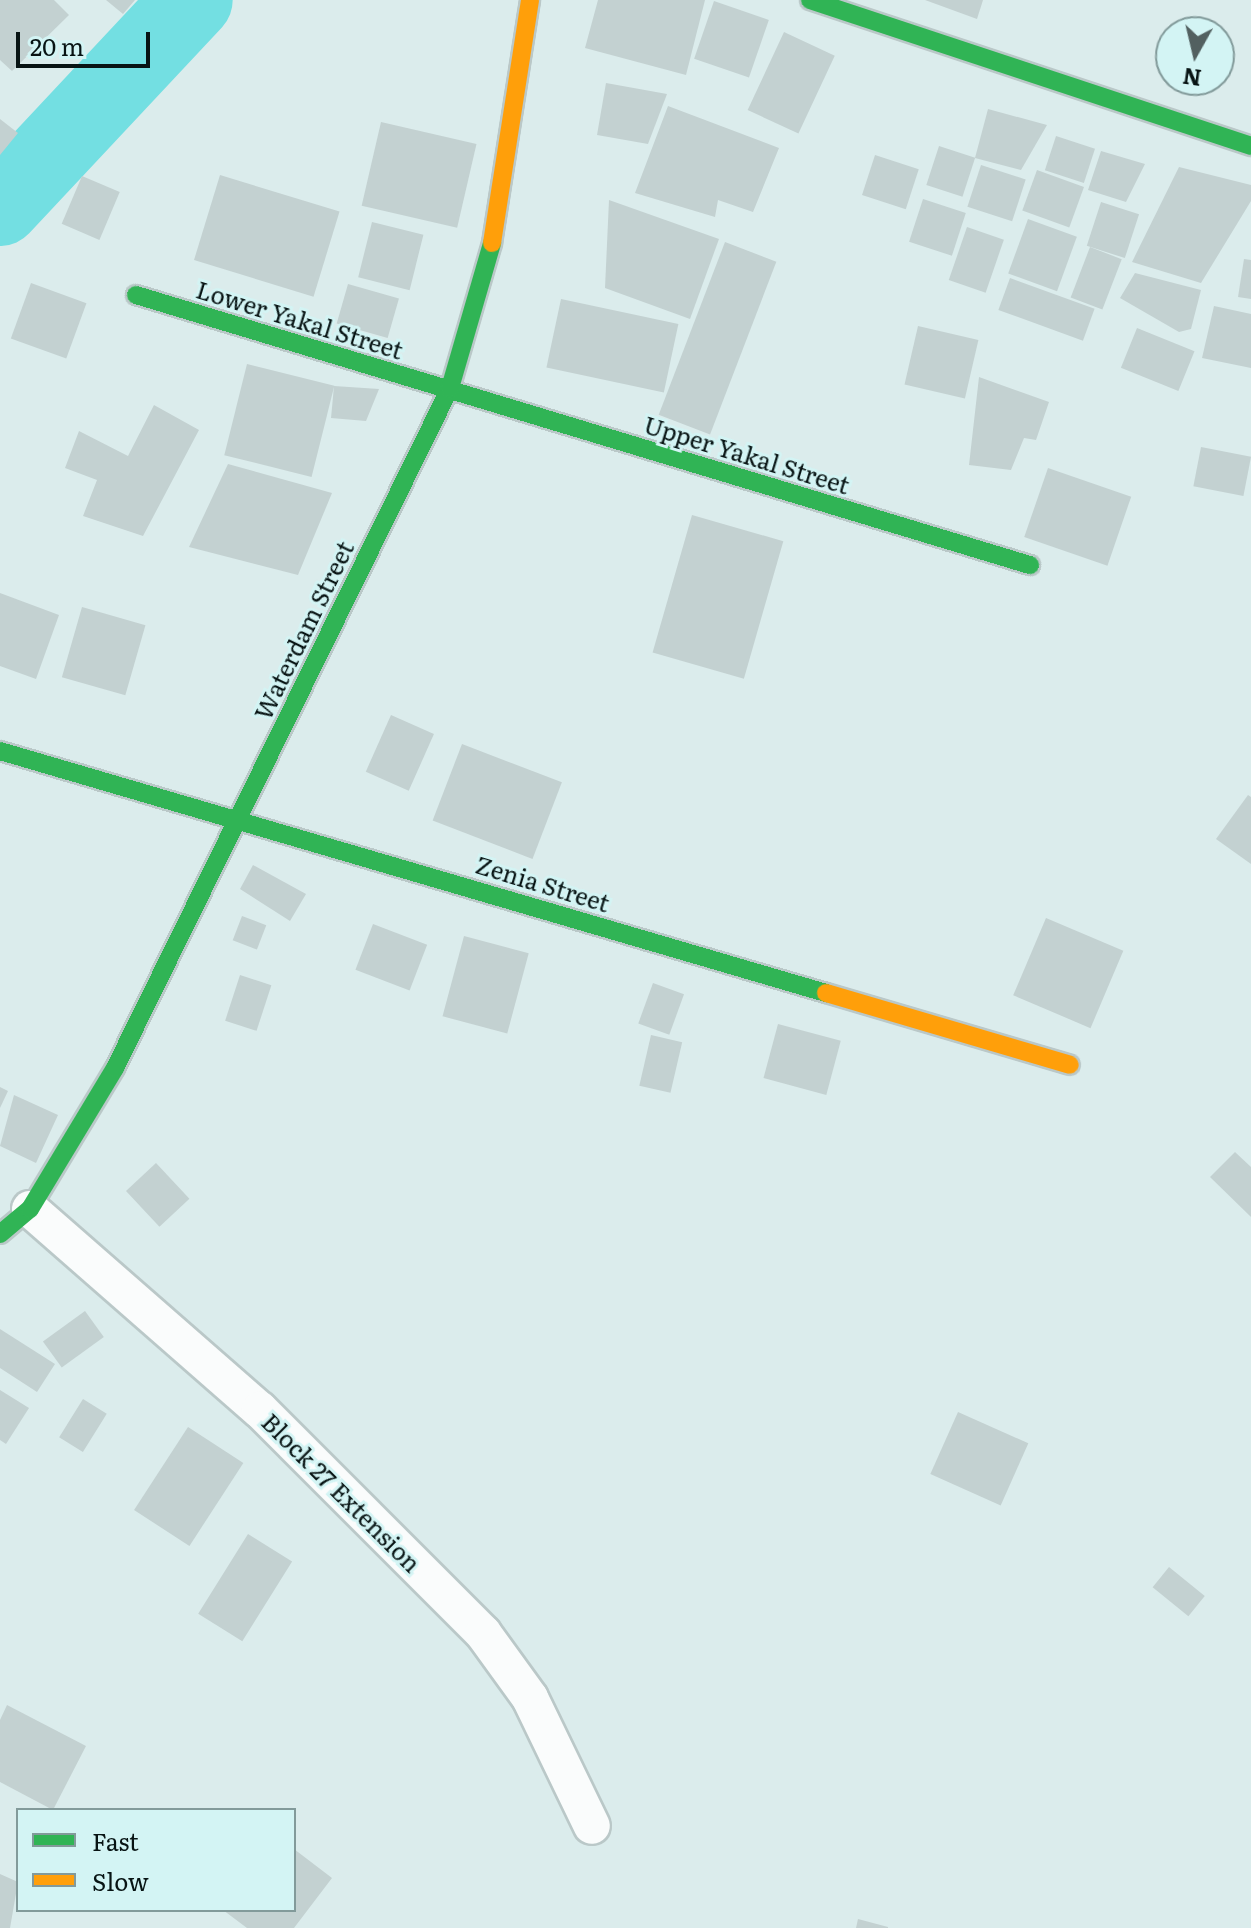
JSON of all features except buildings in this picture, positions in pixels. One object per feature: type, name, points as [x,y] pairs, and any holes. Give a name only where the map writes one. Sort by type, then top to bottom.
[{"type":"street","name":"Waterdam Street","points":[[0,1234],[30,1209],[115,1068],[450,388],[489,261],[530,0]]},
{"type":"street","points":[[810,0],[1251,146]]},
{"type":"street","name":"Lower Yakal Street","points":[[136,295],[450,388]]},
{"type":"street","name":"Upper Yakal Street","points":[[450,388],[1030,565]]},
{"type":"street","name":"Zenia Street","points":[[0,751],[237,816],[1070,1065]]},
{"type":"street","name":"Block 27 Extension","points":[[30,1209],[260,1410],[483,1633],[530,1698],[592,1826]]},
{"type":"waterway","points":[[0,206],[193,0]]},
{"type":"traffic: fast","points":[[810,0],[1251,146]]},
{"type":"traffic: fast","points":[[0,1234],[30,1209],[115,1068],[450,388],[492,243]]},
{"type":"traffic: fast","points":[[136,295],[1030,565]]},
{"type":"traffic: fast","points":[[0,751],[826,993]]},
{"type":"traffic: slow","points":[[492,243],[530,0]]},
{"type":"traffic: slow","points":[[826,993],[1070,1065]]}]
